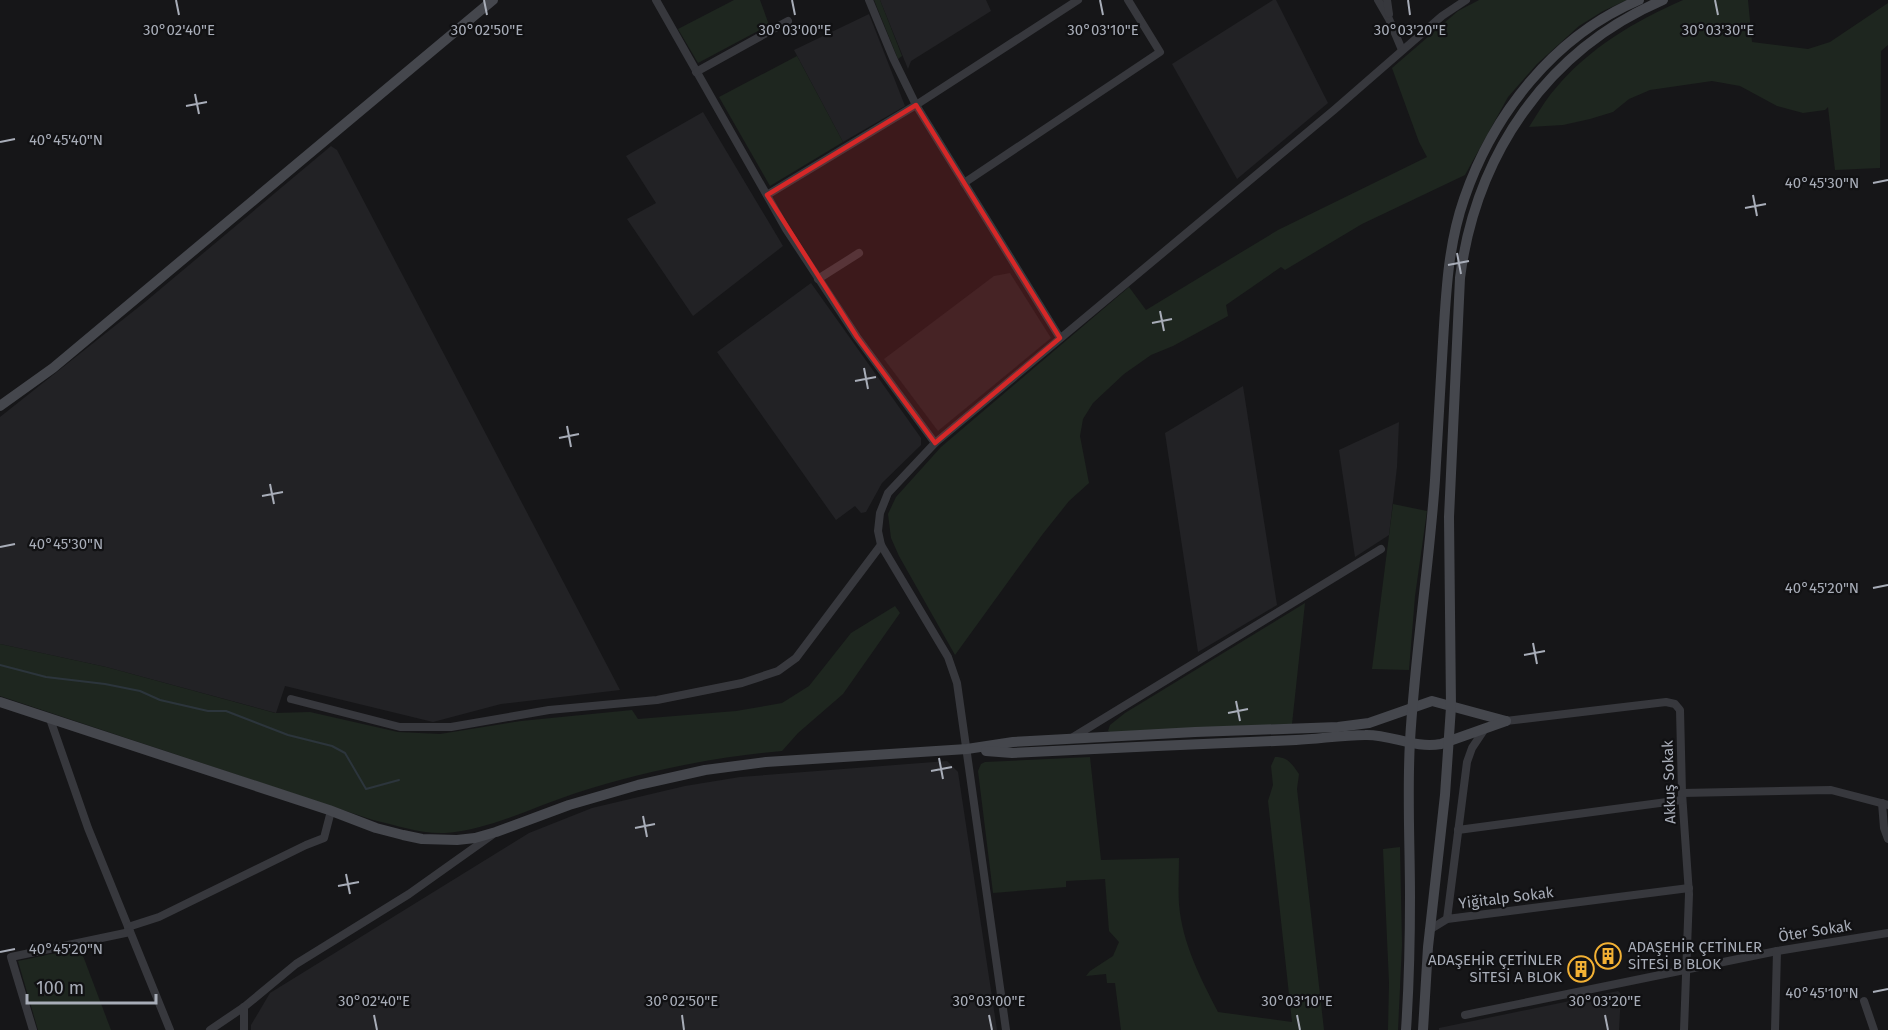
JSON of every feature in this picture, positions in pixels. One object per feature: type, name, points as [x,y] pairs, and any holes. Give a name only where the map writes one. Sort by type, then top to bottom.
[{"type":"street","points":[[0,406],[53,368],[494,0]]},
{"type":"street","points":[[656,0],[766,195],[818,279],[857,337],[935,443]]},
{"type":"street","points":[[869,0],[916,105],[1060,338]]},
{"type":"street","points":[[766,195],[916,105],[1077,0]]},
{"type":"street","points":[[964,183],[1160,52],[1128,0]]},
{"type":"street","points":[[1378,0],[1402,50]]},
{"type":"street","points":[[1387,0],[1389,19]]},
{"type":"street","points":[[1006,1030],[957,683],[948,657],[881,545],[878,523],[882,505],[888,493],[935,443],[1334,110],[1442,16],[1466,0]]},
{"type":"street","points":[[1406,1030],[1410,954],[1408,818],[1410,743],[1435,484],[1446,280],[1455,227],[1464,198],[1495,130],[1540,70],[1565,46],[1589,28],[1639,0]]},
{"type":"street","points":[[1423,1030],[1451,707],[1450,492],[1460,278],[1470,221],[1494,160],[1510,132],[1539,91],[1591,43],[1629,17],[1663,0]]},
{"type":"street","points":[[696,72],[788,21]]},
{"type":"street","points":[[818,279],[859,253]]},
{"type":"street","points":[[291,699],[373,722],[400,727],[426,728],[451,727],[549,710],[657,699],[742,683],[778,671],[796,658],[881,545]]},
{"type":"street","points":[[1069,740],[1381,549]]},
{"type":"street","points":[[0,702],[331,811],[376,828],[422,839],[466,839],[496,832],[538,815],[606,793],[705,770],[805,759],[967,749],[1012,742],[1338,727],[1369,723],[1432,701],[1506,721]]},
{"type":"street","name":"Akkuş Sokak","points":[[1506,721],[1666,702],[1675,704],[1680,710],[1682,796],[1689,888],[1684,1030]]},
{"type":"street","points":[[50,719],[88,828],[170,1030]]},
{"type":"street","points":[[967,749],[1012,753],[1313,739],[1367,734],[1430,746],[1506,721]]},
{"type":"street","name":"Yiğitalp Sokak","points":[[1484,730],[1472,748],[1467,762],[1447,919],[1689,888]]},
{"type":"street","points":[[1458,830],[1682,796],[1831,790],[1885,804],[1884,828],[1888,839]]},
{"type":"street","points":[[33,1030],[11,957],[129,930],[159,917],[324,838],[331,811]]},
{"type":"street","points":[[210,1030],[244,1007],[296,964],[409,894],[496,832]]},
{"type":"street","points":[[1430,930],[1447,919]]},
{"type":"street","name":"Öter Sokak","points":[[1465,1015],[1777,951],[1888,933]]},
{"type":"street","points":[[1775,1030],[1777,951]]},
{"type":"street","points":[[1864,1001],[1874,1030]]},
{"type":"street","points":[[244,1007],[244,1030]]},
{"type":"highlighted area","points":[[916,105],[1060,338],[935,443],[857,337],[767,195]]},
{"type":"shaded area","points":[[734,0],[760,0],[769,25],[698,63],[678,29]]},
{"type":"shaded area","points":[[874,0],[880,0],[902,56],[898,59]]},
{"type":"shaded area","points":[[880,0],[986,0],[991,11],[911,61],[908,69]]},
{"type":"shaded area","points":[[1276,0],[1328,103],[1237,179],[1172,64]]},
{"type":"shaded area","points":[[1479,0],[1627,0],[1579,26],[1537,64],[1508,97],[1465,175],[1362,224],[1285,270],[1281,267],[1226,305],[1228,316],[1173,346],[1151,355],[1124,374],[1093,403],[1083,419],[1080,436],[1089,483],[1069,501],[1042,535],[955,655],[891,538],[888,514],[896,497],[941,447],[1129,287],[1146,310],[1278,230],[1427,157],[1419,142],[1392,68],[1458,11]]},
{"type":"shaded area","points":[[1683,0],[1748,0],[1752,42],[1808,49],[1830,42],[1888,3],[1888,45],[1881,51],[1880,168],[1835,170],[1828,107],[1825,110],[1803,113],[1777,106],[1740,86],[1712,81],[1650,90],[1629,99],[1613,112],[1590,119],[1563,125],[1529,127],[1551,93],[1568,74],[1598,48],[1630,27]]},
{"type":"shaded area","points":[[869,14],[905,106],[843,142],[794,50]]},
{"type":"shaded area","points":[[797,56],[843,142],[770,186],[719,97]]},
{"type":"shaded area","points":[[703,112],[783,246],[693,316],[627,219],[656,203],[626,156]]},
{"type":"shaded area","points":[[331,146],[337,150],[620,690],[501,704],[433,722],[285,686],[276,713],[106,667],[0,644],[0,417],[145,302]]},
{"type":"shaded area","points":[[1010,273],[1051,338],[938,431],[884,359],[994,276]]},
{"type":"shaded area","points":[[811,283],[921,438],[921,445],[882,483],[866,512],[861,513],[855,506],[836,520],[717,352]]},
{"type":"shaded area","points":[[1243,386],[1277,605],[1198,652],[1165,433]]},
{"type":"shaded area","points":[[1399,422],[1397,467],[1389,535],[1355,557],[1339,450]]},
{"type":"shaded area","points":[[1393,504],[1427,511],[1415,596],[1409,670],[1372,669]]},
{"type":"shaded area","points":[[1305,603],[1292,724],[1108,731],[1110,725],[1125,713]]},
{"type":"shaded area","points":[[895,606],[900,613],[843,694],[798,733],[782,751],[703,761],[626,778],[576,793],[495,823],[445,833],[417,831],[373,820],[0,696],[0,644],[106,667],[275,713],[310,712],[398,732],[440,734],[521,721],[632,710],[638,719],[736,711],[782,703],[809,686],[851,633]]},
{"type":"shaded area","points":[[1090,757],[1101,860],[1179,858],[1179,904],[1184,933],[1199,974],[1218,1012],[1292,1022],[1268,801],[1273,785],[1271,766],[1275,757],[1283,758],[1292,764],[1299,774],[1297,789],[1324,1030],[1121,1030],[1115,983],[1107,983],[1106,974],[1086,976],[1113,956],[1119,942],[1109,931],[1105,879],[1066,881],[1066,887],[993,893],[978,771],[981,764]]},
{"type":"shaded area","points":[[947,761],[958,772],[997,1030],[251,1030],[251,1025],[270,993],[529,833],[592,808],[685,786],[740,777]]},
{"type":"shaded area","points":[[1400,847],[1402,945],[1398,1030],[1388,1030],[1389,983],[1383,849]]},
{"type":"shaded area","points":[[80,948],[111,1030],[38,1030],[18,961]]},
{"type":"shaded area","points":[[1618,991],[1621,994],[1619,1030],[1439,1030],[1439,1028]]},
{"type":"waterway","points":[[0,665],[46,677],[140,691],[160,700],[208,711],[226,711],[288,735],[332,746],[345,753],[366,789],[399,780]]},
{"type":"place","name":"ADAŞEHİR ÇETİNLER SİTESİ B BLOK","points":[[1608,956]]},
{"type":"place","name":"ADAŞEHİR ÇETİNLER SİTESİ A BLOK","points":[[1581,969]]}]
